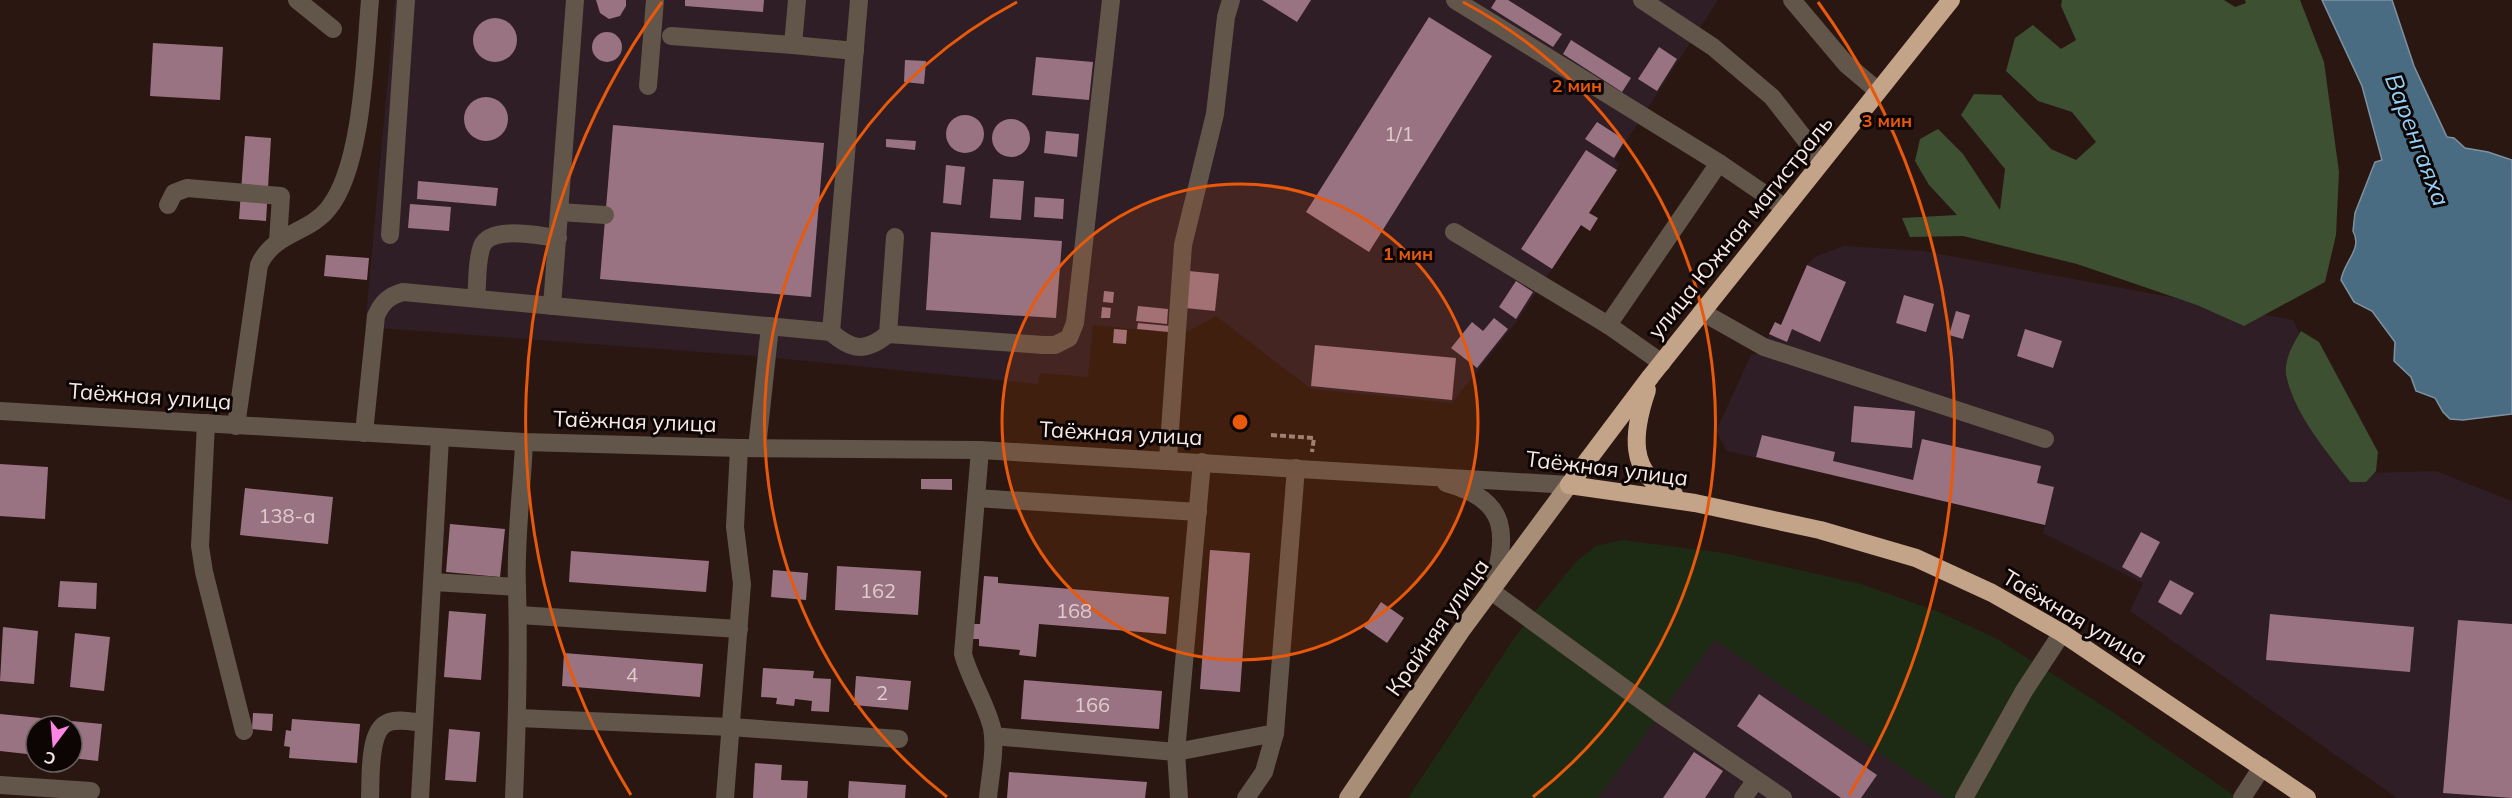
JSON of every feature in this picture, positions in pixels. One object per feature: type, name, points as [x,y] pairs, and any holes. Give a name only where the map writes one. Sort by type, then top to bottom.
[{"type":"highway","name":"улица Южная магистраль","points":[[1569,485],[1657,369],[1951,0]]},
{"type":"highway","points":[[1657,369],[1636,429],[1636,445],[1641,467],[1652,482],[1668,492],[1695,503]]},
{"type":"highway","name":"Таёжная улица","points":[[1569,485],[1695,503],[1820,530],[1916,558],[1992,593],[2062,633],[2307,798]]},
{"type":"main road","name":"Крайняя улица","points":[[1348,798],[1491,591],[1569,485]]},
{"type":"street","points":[[297,0],[333,29]]},
{"type":"street","points":[[236,426],[259,265],[265,252],[278,241],[327,210],[338,194],[348,169],[355,136],[370,0]]},
{"type":"street","points":[[390,236],[406,0]]},
{"type":"street","points":[[552,306],[575,0]]},
{"type":"street","points":[[648,86],[655,0]]},
{"type":"street","points":[[793,45],[797,0]]},
{"type":"street","points":[[831,332],[859,0]]},
{"type":"street","points":[[364,433],[374,327],[380,306],[390,296],[403,292],[831,332],[842,343],[854,347],[875,345],[888,334],[1043,345],[1055,345],[1069,338],[1075,323],[1111,0]]},
{"type":"street","points":[[1168,459],[1183,245],[1215,114],[1223,36],[1231,0]]},
{"type":"street","points":[[1455,0],[1719,163],[1785,208]]},
{"type":"street","points":[[1642,0],[1713,47],[1772,97],[1822,161]]},
{"type":"street","points":[[1792,0],[1846,64],[1878,91]]},
{"type":"street","points":[[671,36],[855,51]]},
{"type":"street","points":[[1608,325],[1719,163]]},
{"type":"street","points":[[168,205],[174,194],[187,188],[281,196],[278,241]]},
{"type":"street","points":[[560,212],[605,215]]},
{"type":"street","points":[[1454,232],[1608,325],[1657,369]]},
{"type":"street","points":[[476,298],[479,255],[489,236],[501,233],[558,238]]},
{"type":"street","points":[[888,334],[895,237]]},
{"type":"street","points":[[1702,312],[1764,347],[2045,439]]},
{"type":"street","points":[[726,798],[742,584],[735,526],[770,326]]},
{"type":"street","name":"Таёжная улица","points":[[0,411],[524,442],[748,448],[980,450],[1168,459],[1569,485]]},
{"type":"street","points":[[206,423],[200,546],[204,572],[244,731]]},
{"type":"street","points":[[420,798],[440,438]]},
{"type":"street","points":[[514,798],[518,718],[517,587],[524,442]]},
{"type":"street","points":[[980,450],[963,654],[967,670],[991,725],[993,736],[988,798]]},
{"type":"street","points":[[1179,798],[1176,752],[1202,462]]},
{"type":"street","points":[[1246,798],[1264,772],[1275,734],[1296,468]]},
{"type":"street","points":[[1415,474],[1473,492],[1482,497],[1494,511],[1502,540],[1498,569],[1491,591],[1660,714],[1783,798]]},
{"type":"street","points":[[976,498],[1198,512]]},
{"type":"street","points":[[433,582],[517,587]]},
{"type":"street","points":[[519,615],[739,628]]},
{"type":"street","points":[[1964,798],[2024,691],[2062,633]]},
{"type":"street","points":[[518,718],[731,727],[899,739]]},
{"type":"street","points":[[370,798],[374,737],[379,728],[398,721],[424,723]]},
{"type":"street","points":[[993,736],[1176,752],[1275,734]]},
{"type":"street","points":[[2242,798],[2262,768]]},
{"type":"street","points":[[1743,798],[1756,780]]},
{"type":"street","points":[[0,785],[91,791]]},
{"type":"shaded area","points":[[395,0],[1718,0],[1614,160],[1620,164],[1589,212],[1598,218],[1590,231],[1581,225],[1517,321],[1452,403],[1311,389],[1216,316],[1189,331],[1172,329],[1171,333],[1093,325],[1088,377],[1040,373],[1038,384],[766,357],[365,327]]},
{"type":"shaded area","points":[[1844,246],[1924,251],[2293,320],[2366,473],[2436,471],[2512,501],[2512,798],[2397,798],[2130,611],[2143,583],[2043,533],[2045,525],[1727,451],[1716,431],[1751,355],[1761,353],[1775,322],[1781,324],[1807,265],[1814,257]]},
{"type":"shaded area","points":[[1703,611],[1981,798],[1570,798]]},
{"type":"green space","points":[[2062,0],[2224,0],[2235,7],[2246,3],[2245,0],[2300,0],[2324,62],[2339,172],[2336,235],[2325,282],[2244,326],[2197,305],[2077,264],[1963,236],[1910,237],[1902,218],[1957,215],[1929,185],[1915,161],[1920,139],[1938,129],[1963,154],[2000,210],[2005,169],[1961,115],[1974,94],[2001,95],[2051,149],[2076,160],[2096,142],[2072,112],[2038,101],[2006,71],[2015,38],[2033,25],[2061,49],[2076,40],[2061,6]]},
{"type":"green space","points":[[2301,331],[2319,342],[2378,452],[2376,471],[2366,482],[2350,482],[2313,433],[2291,393],[2286,373],[2287,360]]},
{"type":"green space","points":[[1622,540],[1724,553],[1861,584],[1939,612],[1997,639],[2108,709],[2238,798],[1945,798],[1715,640],[1598,798],[1408,798],[1517,634],[1551,592],[1576,562],[1596,546]]},
{"type":"water","name":"Варенгаяха","points":[[2322,0],[2392,0],[2414,66],[2447,137],[2454,138],[2465,148],[2488,152],[2512,160],[2512,414],[2463,420],[2450,419],[2435,398],[2416,391],[2411,377],[2394,361],[2395,342],[2372,311],[2354,302],[2341,280],[2356,244],[2353,231],[2355,213],[2375,162],[2382,160],[2362,86]]},
{"type":"building","points":[[596,0],[626,0],[626,6],[620,16],[609,19],[600,13]]},
{"type":"building","points":[[685,0],[764,0],[763,12],[685,6]]},
{"type":"building","points":[[1262,0],[1311,0],[1297,22]]},
{"type":"building","points":[[1496,0],[1508,0],[1562,34],[1553,47],[1491,8]]},
{"type":"building","points":[[1429,17],[1492,56],[1369,252],[1306,212]]},
{"type":"building","points":[[495,18],[504,19],[511,24],[516,31],[516,49],[511,56],[504,61],[495,62],[486,61],[479,56],[474,49],[473,40],[474,31],[479,24],[486,19]]},
{"type":"building","points":[[607,32],[618,36],[622,47],[618,58],[607,62],[596,58],[592,47],[596,36]]},
{"type":"building","points":[[1571,40],[1631,78],[1622,92],[1563,54]]},
{"type":"building","points":[[153,43],[223,47],[220,100],[150,96]]},
{"type":"building","points":[[1659,47],[1677,59],[1657,91],[1638,79]]},
{"type":"building","points":[[1036,57],[1093,62],[1089,100],[1032,95]]},
{"type":"building","points":[[905,60],[926,61],[924,84],[904,82]]},
{"type":"building","points":[[486,97],[495,98],[502,103],[507,110],[507,128],[502,135],[495,140],[486,141],[477,140],[470,135],[465,128],[464,119],[465,110],[470,103],[477,98]]},
{"type":"building","points":[[965,115],[978,121],[984,134],[978,147],[965,153],[952,147],[946,134],[952,121]]},
{"type":"building","points":[[1011,119],[1024,125],[1030,138],[1024,151],[1011,157],[998,151],[992,138],[998,125]]},
{"type":"building","points":[[1597,122],[1625,140],[1614,158],[1585,139]]},
{"type":"building","points":[[613,125],[824,143],[811,297],[600,279]]},
{"type":"building","points":[[1046,131],[1079,134],[1077,157],[1044,153]]},
{"type":"building","points":[[245,136],[271,138],[266,221],[239,219]]},
{"type":"building","points":[[886,139],[916,141],[915,150],[886,147]]},
{"type":"building","points":[[1586,150],[1617,170],[1589,213],[1598,218],[1590,231],[1581,225],[1552,269],[1521,249]]},
{"type":"building","points":[[946,165],[965,167],[961,205],[943,203]]},
{"type":"building","points":[[993,179],[1024,181],[1021,220],[990,218]]},
{"type":"building","points":[[418,181],[498,188],[496,206],[417,199]]},
{"type":"building","points":[[1035,197],[1064,199],[1063,219],[1034,217]]},
{"type":"building","points":[[410,204],[451,207],[449,231],[408,228]]},
{"type":"building","points":[[931,232],[1062,241],[1056,318],[926,310]]},
{"type":"building","points":[[326,255],[369,258],[367,280],[324,276]]},
{"type":"building","points":[[1807,265],[1846,282],[1820,342],[1792,329],[1787,342],[1769,334],[1775,322],[1781,325]]},
{"type":"building","points":[[1189,271],[1219,274],[1215,311],[1185,308]]},
{"type":"building","points":[[1516,281],[1533,292],[1516,319],[1499,307]]},
{"type":"building","points":[[1104,291],[1114,292],[1113,303],[1103,302]]},
{"type":"building","points":[[1904,295],[1934,304],[1926,332],[1896,323]]},
{"type":"building","points":[[1138,306],[1168,309],[1167,324],[1136,321]]},
{"type":"building","points":[[1102,307],[1111,308],[1110,318],[1101,318]]},
{"type":"building","points":[[1956,311],[1970,315],[1963,339],[1949,335]]},
{"type":"building","points":[[1494,318],[1508,329],[1477,368],[1451,348],[1472,322],[1483,331]]},
{"type":"building","points":[[1138,323],[1170,326],[1169,332],[1137,329]]},
{"type":"building","points":[[1114,329],[1127,330],[1126,344],[1113,343]]},
{"type":"building","points":[[2025,329],[2062,341],[2053,368],[2017,356]]},
{"type":"building","points":[[1315,345],[1456,358],[1452,400],[1311,386]]},
{"type":"building","points":[[1854,406],[1915,411],[1912,448],[1851,442]]},
{"type":"building","points":[[1762,435],[1835,452],[1833,461],[1913,480],[1922,439],[2041,466],[2037,483],[2054,487],[2045,525],[1756,457]]},
{"type":"building","points":[[0,464],[48,467],[45,519],[0,516]]},
{"type":"building","points":[[921,479],[952,479],[952,490],[921,489]]},
{"type":"building","points":[[245,488],[333,497],[328,544],[240,535]]},
{"type":"building","points":[[450,524],[505,529],[500,577],[446,572]]},
{"type":"building","points":[[2141,532],[2160,542],[2141,578],[2122,567]]},
{"type":"building","points":[[1210,550],[1250,553],[1240,692],[1200,689]]},
{"type":"building","points":[[571,551],[709,561],[706,592],[569,582]]},
{"type":"building","points":[[837,566],[921,571],[918,615],[835,610]]},
{"type":"building","points":[[773,570],[808,573],[806,600],[771,597]]},
{"type":"building","points":[[984,576],[998,577],[998,583],[1169,597],[1166,634],[1039,624],[1036,657],[1019,655],[1020,650],[979,646],[979,639],[971,639],[972,624],[980,624]]},
{"type":"building","points":[[2170,580],[2194,593],[2181,615],[2158,602]]},
{"type":"building","points":[[60,581],[97,583],[96,609],[58,607]]},
{"type":"building","points":[[1381,602],[1404,618],[1387,643],[1364,627]]},
{"type":"building","points":[[449,611],[486,614],[481,680],[444,677]]},
{"type":"building","points":[[2270,614],[2414,627],[2410,672],[2266,660]]},
{"type":"building","points":[[2458,620],[2512,624],[2512,798],[2443,793]]},
{"type":"building","points":[[3,627],[38,631],[34,684],[0,681]]},
{"type":"building","points":[[75,633],[110,637],[104,691],[70,687]]},
{"type":"building","points":[[564,653],[703,664],[700,697],[562,686]]},
{"type":"building","points":[[763,668],[814,671],[813,678],[831,679],[829,712],[811,711],[812,701],[795,699],[794,706],[776,704],[777,698],[761,697]]},
{"type":"building","points":[[856,676],[911,681],[908,710],[854,705]]},
{"type":"building","points":[[1024,680],[1162,691],[1159,729],[1021,719]]},
{"type":"building","points":[[1759,694],[1877,775],[1861,798],[1841,798],[1737,726]]},
{"type":"building","points":[[253,713],[273,714],[272,731],[252,729]]},
{"type":"building","points":[[0,714],[24,716],[24,754],[0,751]]},
{"type":"building","points":[[292,719],[360,724],[357,763],[289,758],[290,747],[284,746],[286,730],[291,731]]},
{"type":"building","points":[[84,722],[102,724],[98,761],[84,759]]},
{"type":"building","points":[[449,729],[480,732],[476,782],[445,780]]},
{"type":"building","points":[[1694,752],[1723,771],[1705,798],[1663,798]]},
{"type":"building","points":[[755,763],[782,765],[781,780],[808,781],[807,798],[753,798]]},
{"type":"building","points":[[1009,772],[1147,782],[1145,798],[1007,798]]},
{"type":"building","points":[[849,781],[906,785],[905,798],[848,798]]}]
